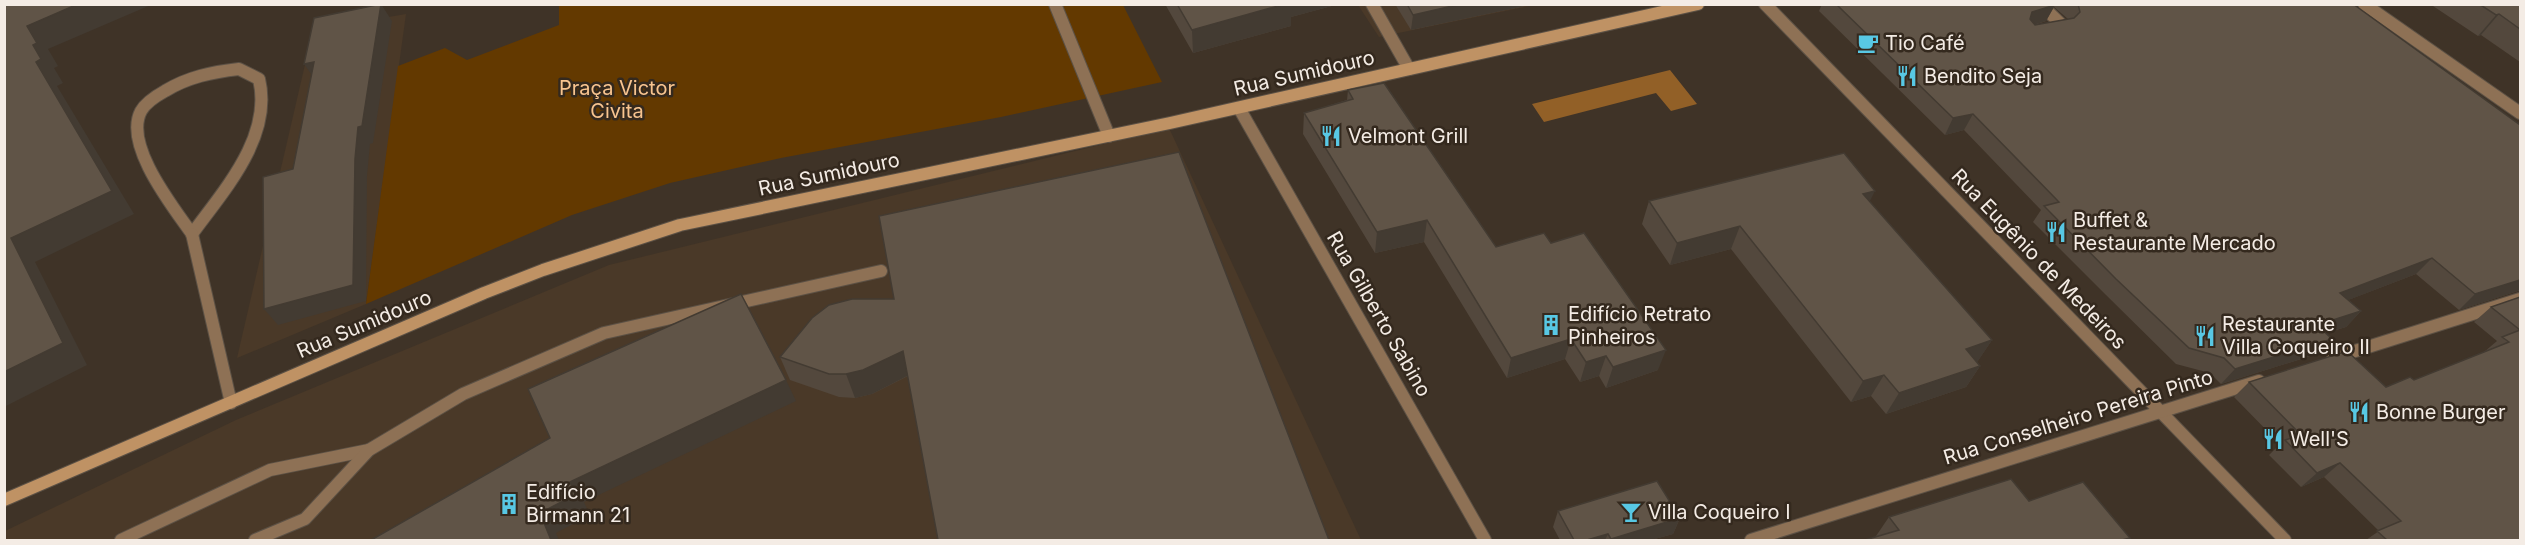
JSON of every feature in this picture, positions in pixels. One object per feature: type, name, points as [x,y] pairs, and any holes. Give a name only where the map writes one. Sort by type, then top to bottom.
[{"type":"main road","name":"Rua Sumidouro","points":[[4,500],[504,285],[680,225],[1239,108],[1698,4]]},
{"type":"street","points":[[1055,4],[1108,136]]},
{"type":"street","points":[[1372,4],[1409,69]]},
{"type":"street","name":"Rua Eugênio de Medeiros","points":[[1765,4],[2285,540]]},
{"type":"street","points":[[2040,4],[2063,26],[2041,31]]},
{"type":"street","points":[[2364,4],[2520,113]]},
{"type":"street","points":[[192,234],[229,184],[254,137],[263,104],[260,80],[239,69],[206,72],[183,80],[151,100],[139,114],[137,132],[145,160],[192,234],[231,403]]},
{"type":"street","name":"Rua Gilberto Sabino","points":[[1239,108],[1485,540]]},
{"type":"street","points":[[255,540],[305,519],[369,450],[464,394],[604,333],[881,271]]},
{"type":"street","points":[[2317,363],[2520,299]]},
{"type":"street","name":"Rua Conselheiro Pereira Pinto","points":[[1751,540],[2272,377]]},
{"type":"street","points":[[121,540],[270,470],[369,450]]},
{"type":"shaded area","points":[[1358,5],[1534,5],[1379,37]]},
{"type":"shaded area","points":[[406,14],[366,304],[237,358],[313,30]]},
{"type":"shaded area","points":[[1670,70],[1697,104],[1671,111],[1656,93],[1544,122],[1532,104]]},
{"type":"shaded area","points":[[1169,128],[1361,540],[5,540],[5,531],[236,420],[609,265]]},
{"type":"green space","name":"Praça Victor Civita","points":[[559,5],[1123,5],[1162,82],[1001,117],[781,158],[670,183],[572,215],[366,304],[398,66],[445,48],[467,60],[559,25]]},
{"type":"building","points":[[4,4],[78,4],[27,26],[37,43],[33,45],[41,59],[36,62],[112,191],[11,238],[63,343],[4,372]]},
{"type":"building","points":[[381,4],[362,126],[358,127],[355,159],[353,285],[264,309],[263,177],[293,169],[314,62],[304,64],[314,18]]},
{"type":"building","points":[[1177,4],[1285,4],[1192,30]]},
{"type":"building","points":[[1407,4],[1461,4],[1413,15]]},
{"type":"building","points":[[1836,4],[2055,4],[2032,12],[2030,19],[2035,25],[2074,18],[2080,12],[2078,4],[2353,4],[2520,125],[2520,280],[2475,294],[2432,258],[2340,293],[2361,311],[2317,325],[2332,339],[2235,369],[2224,358],[2189,348],[2044,206],[2059,202],[1973,114],[1953,118]]},
{"type":"building","points":[[2479,4],[2520,4],[2520,29],[2499,14],[2496,15]]},
{"type":"building","points":[[1384,83],[1496,247],[1544,233],[1551,243],[1584,233],[1666,350],[1613,367],[1606,356],[1586,362],[1571,339],[1511,358],[1427,220],[1377,232],[1304,113],[1353,99],[1348,90]]},
{"type":"building","points":[[1179,152],[1329,540],[938,540],[903,351],[863,370],[846,374],[829,374],[780,357],[812,318],[829,305],[852,299],[894,299],[879,216]]},
{"type":"building","points":[[1844,153],[1875,191],[1863,194],[1992,340],[1966,349],[1980,366],[1899,393],[1884,375],[1863,381],[1740,226],[1677,243],[1649,201]]},
{"type":"building","points":[[741,294],[786,380],[570,482],[575,495],[540,513],[551,540],[371,540],[550,438],[528,389]]},
{"type":"building","points":[[2520,297],[2520,330],[2491,307]]},
{"type":"building","points":[[2520,330],[2520,540],[2387,540],[2377,531],[2401,521],[2340,463],[2317,473],[2285,440],[2301,435],[2249,382],[2347,351],[2386,387],[2410,377],[2414,380],[2509,342],[2502,337]]},
{"type":"building","points":[[2011,479],[2029,501],[2083,482],[2130,538],[2122,540],[1865,540],[1899,530],[1889,517]]},
{"type":"building","points":[[1657,481],[1680,518],[1611,539],[1608,534],[1587,540],[1574,540],[1558,511]]},
{"type":"place","name":"Tio Café","points":[[1868,43]]},
{"type":"place","name":"Bendito Seja","points":[[1907,76]]},
{"type":"place","name":"Velmont Grill","points":[[1331,136]]},
{"type":"place","name":"Buffet & Restaurante Mercado","points":[[2056,232]]},
{"type":"place","name":"Edifício Retrato Pinheiros","points":[[1551,325]]},
{"type":"place","name":"Restaurante Villa Coqueiro II","points":[[2205,336]]},
{"type":"place","name":"Bonne Burger","points":[[2359,412]]},
{"type":"place","name":"Well'S","points":[[2273,439]]},
{"type":"place","name":"Edifício Birmann 21","points":[[509,504]]},
{"type":"place","name":"Villa Coqueiro I","points":[[1631,512]]}]
